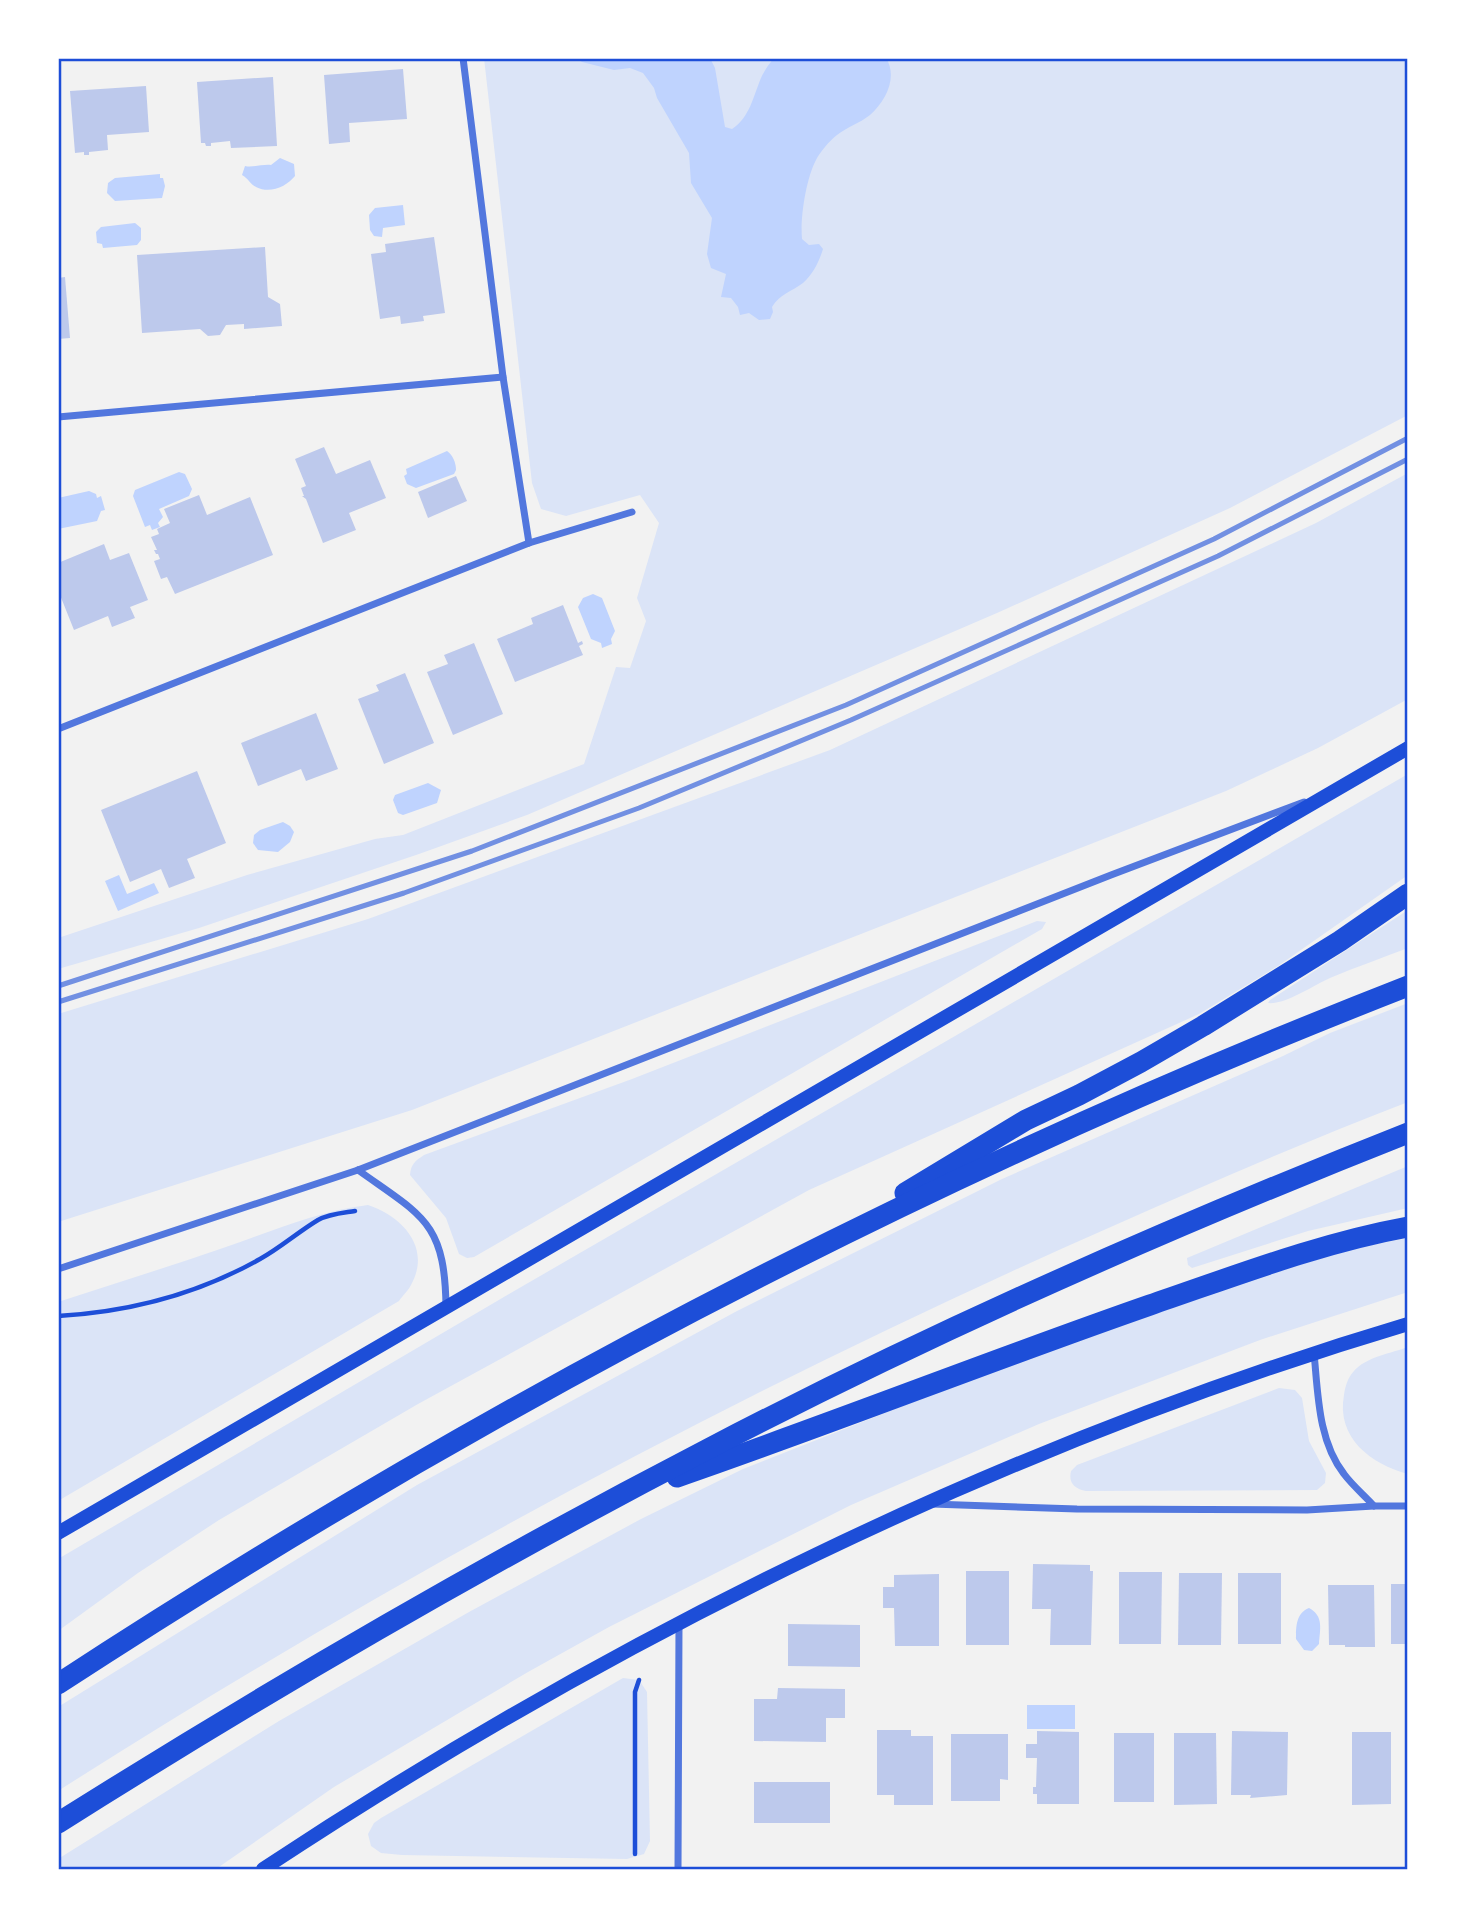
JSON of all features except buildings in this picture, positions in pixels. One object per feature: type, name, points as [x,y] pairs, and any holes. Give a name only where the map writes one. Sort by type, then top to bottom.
[{"type":"highway","points":[[784,1266],[1026,1119],[1120,1073],[1203,1026],[1340,941],[1408,894]]},
{"type":"highway","points":[[58,1684],[376,1486],[629,1346],[784,1266],[1010,1156],[1307,1025],[1408,986]]},
{"type":"highway","points":[[58,1823],[301,1673],[433,1597],[777,1414],[1023,1296],[1238,1202],[1408,1133]]},
{"type":"highway","points":[[609,1501],[844,1419],[1079,1330],[1257,1267],[1408,1227]]},
{"type":"main road","points":[[58,1533],[1408,748]]},
{"type":"main road","points":[[263,1869],[467,1741],[576,1678],[818,1555],[928,1504],[1126,1422],[1314,1353],[1408,1324]]},
{"type":"street","points":[[463,58],[503,377],[529,543]]},
{"type":"street","points":[[58,417],[503,377]]},
{"type":"street","points":[[58,729],[529,543],[632,512]]},
{"type":"street","points":[[58,1269],[358,1170],[1338,789]]},
{"type":"street","points":[[358,1170],[404,1202],[430,1228],[442,1255],[446,1274],[446,1307]]},
{"type":"street","points":[[1314,1353],[1321,1418],[1330,1448],[1342,1472],[1374,1506]]},
{"type":"street","points":[[928,1504],[1077,1509],[1293,1510],[1408,1506]]},
{"type":"street","points":[[678,1869],[679,1624]]},
{"type":"path","points":[[58,1316],[94,1314],[184,1293],[258,1260],[320,1219],[355,1211]]},
{"type":"path","points":[[635,1854],[635,1692],[639,1680]]},
{"type":"shaded area","points":[[484,58],[1408,58],[1408,415],[1230,508],[997,613],[527,815],[199,928],[58,969],[58,938],[247,875],[375,839],[403,835],[584,764],[616,667],[630,668],[646,621],[637,598],[659,523],[640,495],[566,516],[541,509],[532,483]]},
{"type":"shaded area","points":[[1408,473],[1408,699],[1318,748],[1226,791],[412,1110],[58,1222],[58,1014],[368,919],[830,750],[1316,523]]},
{"type":"shaded area","points":[[1408,774],[1408,875],[1278,966],[1199,1014],[809,1190],[418,1404],[219,1520],[138,1573],[58,1631],[58,1559],[509,1294]]},
{"type":"shaded area","points":[[1408,910],[1408,948],[1330,978],[1291,998],[1268,1003],[1270,1000]]},
{"type":"shaded area","points":[[1037,921],[1046,922],[1042,929],[474,1257],[467,1258],[459,1254],[446,1218],[410,1175],[414,1163],[424,1155],[632,1079]]},
{"type":"shaded area","points":[[1408,1003],[1408,1102],[1113,1226],[841,1352],[707,1419],[443,1560],[185,1712],[58,1791],[58,1707],[417,1485],[737,1311],[1002,1179],[1330,1033]]},
{"type":"shaded area","points":[[1408,1166],[1408,1208],[1308,1231],[1192,1268],[1188,1265],[1187,1258]]},
{"type":"shaded area","points":[[368,1205],[401,1225],[410,1234],[415,1245],[417,1269],[411,1286],[399,1301],[58,1501],[58,1302],[312,1217]]},
{"type":"shaded area","points":[[1408,1238],[1408,1292],[1260,1340],[1039,1424],[851,1505],[609,1627],[528,1672],[334,1787],[216,1869],[58,1869],[58,1859],[279,1721],[469,1612],[641,1519],[743,1469],[994,1370],[1275,1272],[1356,1248]]},
{"type":"shaded area","points":[[1408,1347],[1408,1474],[1381,1463],[1359,1447],[1345,1424],[1343,1410],[1346,1385],[1359,1366]]},
{"type":"shaded area","points":[[1279,1388],[1295,1390],[1302,1398],[1309,1441],[1326,1473],[1325,1483],[1317,1490],[1086,1491],[1079,1489],[1072,1482],[1071,1471],[1077,1465]]},
{"type":"shaded area","points":[[623,1678],[639,1680],[647,1692],[650,1841],[644,1854],[627,1859],[402,1855],[381,1853],[371,1846],[368,1834],[374,1823],[381,1818]]},
{"type":"water","points":[[576,58],[710,58],[715,68],[725,127],[732,129],[747,113],[762,75],[774,58],[886,58],[891,73],[881,103],[870,115],[831,140],[812,168],[804,199],[802,239],[809,245],[819,244],[823,249],[807,279],[775,303],[770,319],[759,320],[749,313],[740,315],[731,298],[721,297],[726,274],[711,268],[707,254],[712,218],[691,183],[689,153],[643,73],[630,68],[614,70]]},
{"type":"water","points":[[280,158],[294,164],[295,176],[282,186],[261,189],[242,175],[245,166],[271,165]]},
{"type":"water","points":[[160,174],[165,186],[162,198],[115,201],[107,193],[108,183],[115,178]]},
{"type":"water","points":[[403,205],[405,225],[383,228],[382,237],[374,236],[370,230],[369,215],[375,208]]},
{"type":"water","points":[[135,223],[141,228],[141,240],[137,245],[103,248],[102,244],[97,243],[96,232],[101,227]]},
{"type":"water","points":[[447,451],[455,462],[454,474],[416,488],[407,484],[404,476],[407,474],[406,469]]},
{"type":"water","points":[[179,472],[185,474],[192,489],[189,496],[159,509],[163,517],[158,523],[160,527],[152,530],[150,525],[145,527],[133,496],[135,490]]},
{"type":"water","points":[[89,491],[96,494],[97,498],[101,496],[105,510],[101,511],[97,521],[58,529],[58,498]]},
{"type":"water","points":[[593,594],[602,598],[615,631],[612,644],[602,648],[601,643],[591,639],[578,607],[583,598]]},
{"type":"water","points":[[428,783],[441,790],[437,803],[403,815],[398,813],[393,800],[395,795]]},
{"type":"water","points":[[283,822],[294,832],[290,842],[278,852],[258,850],[253,843],[254,835],[260,830]]},
{"type":"water","points":[[119,875],[127,894],[154,883],[159,893],[118,911],[105,881]]},
{"type":"water","points":[[1309,1608],[1317,1615],[1320,1623],[1319,1644],[1312,1651],[1304,1650],[1296,1639],[1299,1617]]},
{"type":"water","points":[[1027,1705],[1075,1705],[1075,1729],[1027,1729]]},
{"type":"railway","points":[[58,986],[472,851],[846,705],[1214,539],[1408,438]]},
{"type":"railway","points":[[58,1002],[404,893],[639,808],[851,720],[1218,556],[1408,459]]}]
